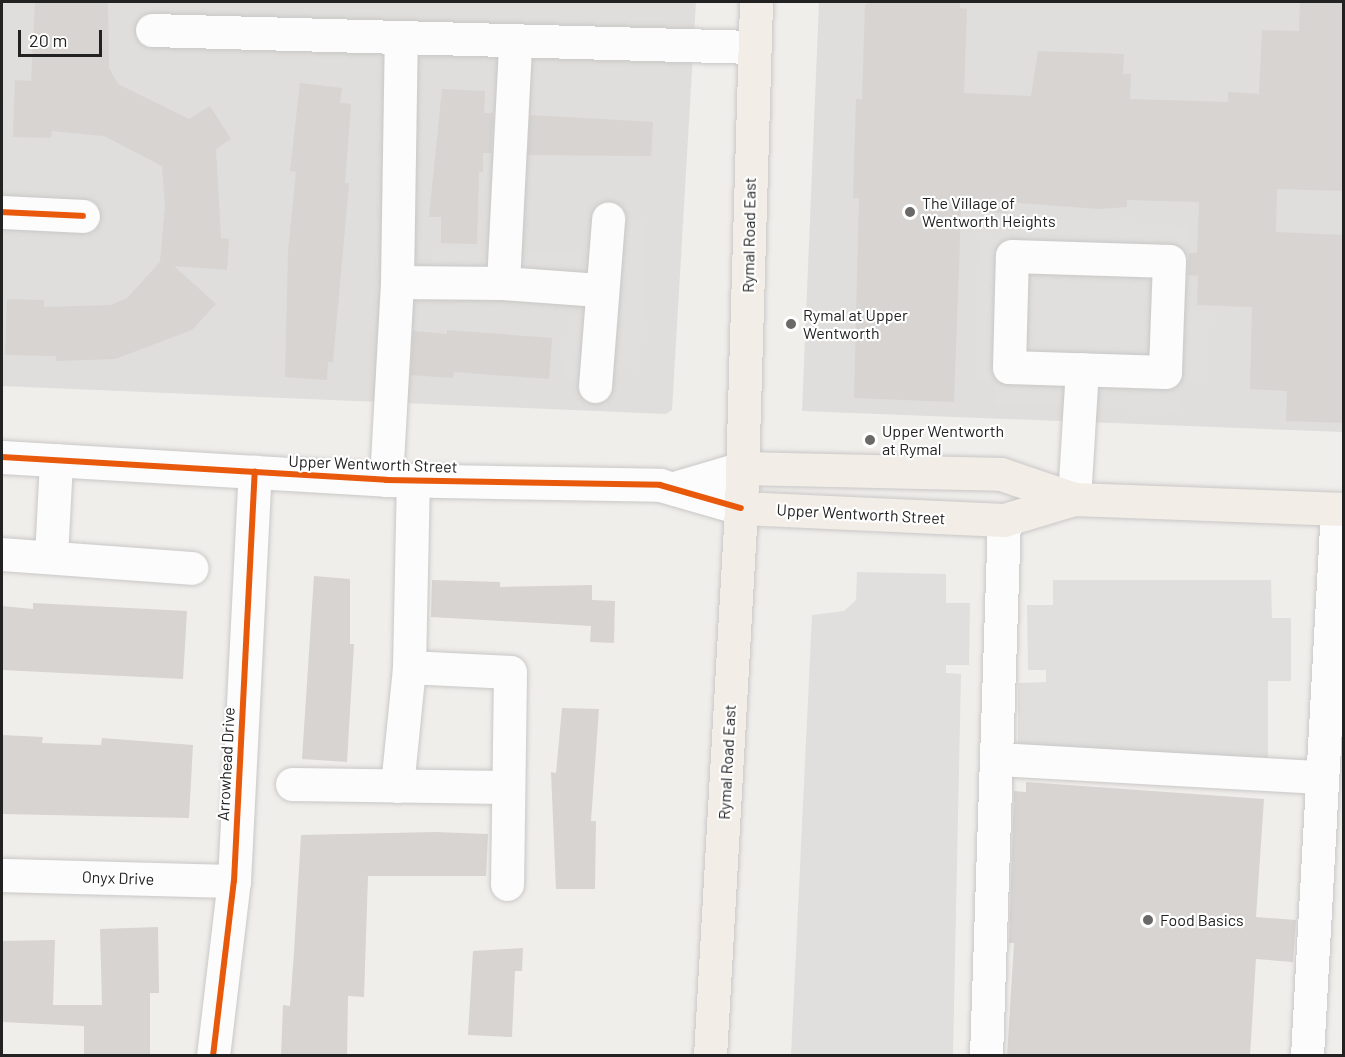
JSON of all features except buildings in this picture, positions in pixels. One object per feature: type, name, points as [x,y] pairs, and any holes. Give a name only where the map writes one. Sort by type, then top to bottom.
[{"type":"main road","name":"Rymal Road East","points":[[710,1056],[741,508],[756,2]]},
{"type":"main road","name":"Upper Wentworth Street","points":[[742,468],[1001,474],[1074,499],[1340,509]]},
{"type":"main road","name":"Upper Wentworth Street","points":[[741,508],[1004,520],[1074,499]]},
{"type":"street","points":[[152,30],[401,40],[753,47]]},
{"type":"street","points":[[397,786],[409,667],[400,480],[396,282],[401,40]]},
{"type":"street","points":[[503,283],[515,42]]},
{"type":"street","points":[[2,213],[83,216]]},
{"type":"street","points":[[594,386],[599,291],[608,219]]},
{"type":"street","points":[[1012,256],[1169,261],[1165,372],[1082,369],[1009,367],[1012,256]]},
{"type":"street","points":[[396,282],[503,283],[599,291]]},
{"type":"street","points":[[1074,499],[1082,369]]},
{"type":"street","name":"Upper Wentworth Street","points":[[2,457],[400,480],[674,488],[741,508]]},
{"type":"street","points":[[51,557],[56,460]]},
{"type":"street","points":[[674,488],[742,468]]},
{"type":"street","name":"Arrowhead Drive","points":[[213,1056],[234,881],[255,472]]},
{"type":"street","points":[[1307,1056],[1322,777],[1340,509]]},
{"type":"street","points":[[986,1056],[1004,520]]},
{"type":"street","points":[[2,554],[191,568]]},
{"type":"street","points":[[409,667],[510,672],[506,787],[507,884]]},
{"type":"street","points":[[996,759],[1322,777]]},
{"type":"street","points":[[292,784],[506,787]]},
{"type":"street","name":"Onyx Drive","points":[[2,875],[234,881]]},
{"type":"shaded area","points":[[2,2],[696,2],[672,410],[666,414],[2,386]]},
{"type":"shaded area","points":[[819,2],[1343,2],[1343,432],[802,411]]},
{"type":"shaded area","points":[[595,209],[622,210],[623,220],[645,221],[640,369],[615,368],[614,389],[587,388],[587,379],[566,378],[568,315],[592,315],[593,304],[431,298],[432,248],[582,253],[581,269],[593,269]]},
{"type":"shaded area","points":[[1002,216],[1187,226],[1185,310],[1209,311],[1207,383],[1181,382],[1180,410],[995,405],[995,381],[975,380],[978,239],[1000,239]]},
{"type":"shaded area","points":[[857,572],[946,574],[946,603],[970,603],[969,665],[946,665],[946,673],[961,674],[953,1055],[791,1055],[812,615],[844,611],[856,600]]},
{"type":"shaded area","points":[[1053,580],[1271,580],[1272,618],[1291,618],[1291,681],[1268,681],[1268,768],[1018,768],[1018,683],[1046,682],[1046,670],[1028,670],[1027,605],[1053,605]]},
{"type":"cycle path","points":[[2,212],[83,216]]},
{"type":"cycle path","points":[[2,457],[386,480],[660,485],[741,508]]},
{"type":"cycle path","points":[[213,1056],[234,881],[255,472]]},
{"type":"place","name":"The Village of Wentworth Heights","points":[[910,212]]},
{"type":"place","name":"Rymal at Upper Wentworth","points":[[791,324]]},
{"type":"place","name":"Upper Wentworth at Rymal","points":[[870,440]]},
{"type":"place","name":"Food Basics","points":[[1148,920]]}]
